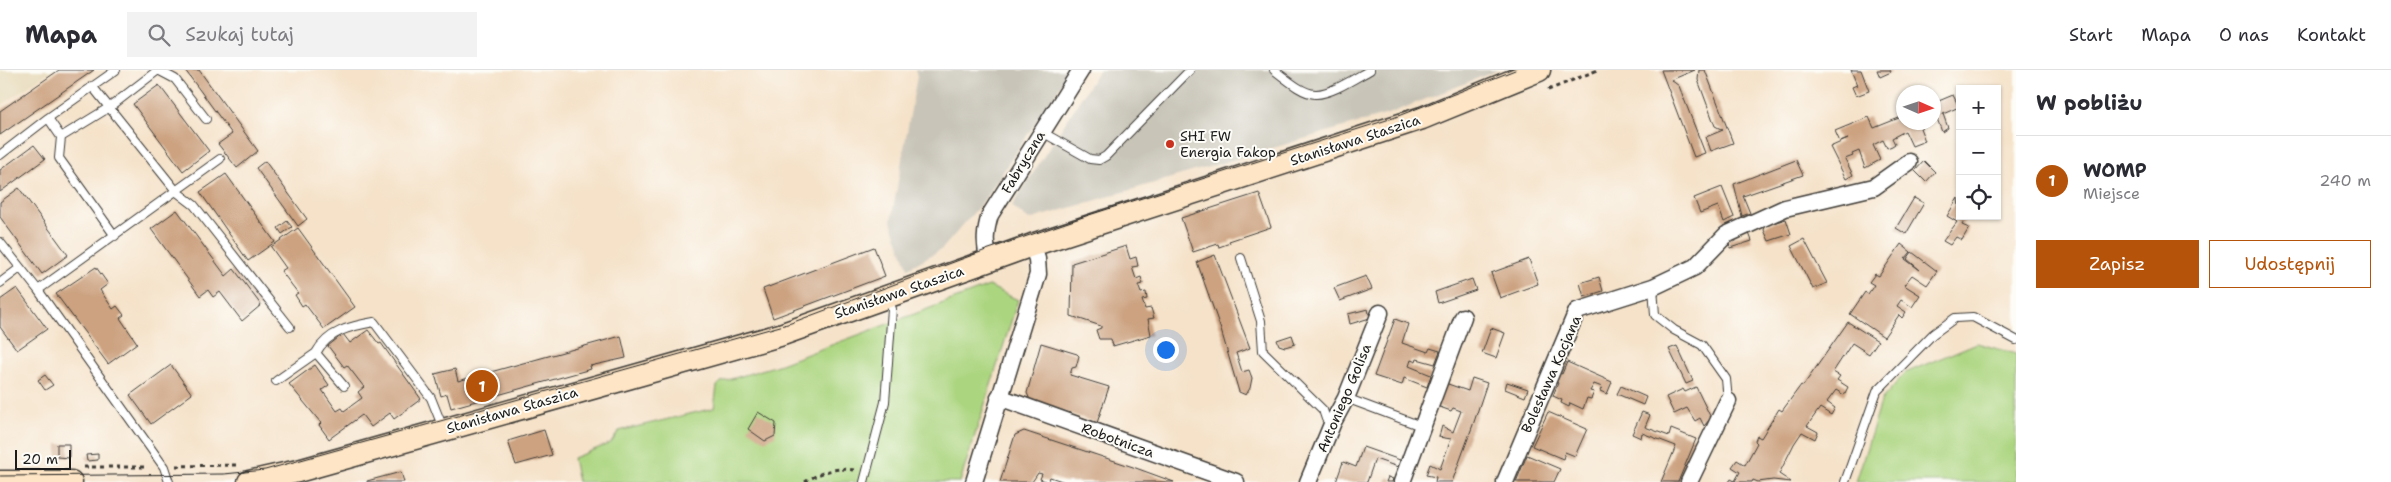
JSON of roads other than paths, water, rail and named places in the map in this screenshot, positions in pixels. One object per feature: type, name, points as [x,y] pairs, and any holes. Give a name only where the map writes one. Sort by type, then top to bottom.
[{"type":"street","name":"Fabryczna","points":[[989,260],[986,250],[986,229],[990,215],[1080,70]]},
{"type":"street","name":"Stanisława Staszica","points":[[248,473],[295,476],[443,430],[761,340],[989,260],[1422,118],[1539,70]]},
{"type":"street","name":"Bolesława Kocjana","points":[[1505,482],[1577,311],[1653,287],[1695,267],[1726,235],[1785,208],[1874,187],[1910,162]]},
{"type":"street","points":[[974,482],[1038,274],[1037,259],[1032,246]]},
{"type":"street","name":"Antoniego Golisa","points":[[1308,482],[1333,422],[1346,398],[1380,313]]},
{"type":"street","points":[[1402,482],[1421,426],[1463,317]]},
{"type":"street","name":"Robotnicza","points":[[999,397],[1215,479],[1236,482]]},
{"type":"street","points":[[1689,482],[1728,401]]},
{"type":"street","points":[[0,482],[26,482],[75,474]]},
{"type":"lane","points":[[0,155],[116,70]]},
{"type":"lane","points":[[61,137],[110,107],[158,70],[175,80],[206,119]]},
{"type":"lane","points":[[1041,132],[1090,159],[1099,160],[1106,156],[1190,70]]},
{"type":"lane","points":[[1274,70],[1301,89],[1315,94],[1330,91],[1370,70]]},
{"type":"lane","points":[[92,86],[177,192],[194,205],[290,327]]},
{"type":"lane","points":[[48,118],[61,137],[59,158],[115,236]]},
{"type":"lane","points":[[38,290],[177,192],[220,159]]},
{"type":"lane","points":[[0,242],[38,290],[164,466],[169,482]]},
{"type":"lane","points":[[1241,258],[1262,321],[1263,351],[1322,410],[1326,418],[1333,422]]},
{"type":"lane","points":[[0,283],[20,268]]},
{"type":"lane","points":[[1653,287],[1655,315],[1674,330],[1702,345],[1726,379],[1728,401]]},
{"type":"lane","points":[[864,482],[885,402],[892,309],[888,296]]},
{"type":"lane","points":[[1845,482],[1877,391],[1932,334],[1955,318],[1973,317],[2016,340]]},
{"type":"lane","points":[[276,381],[316,353],[321,344],[344,327],[374,322],[431,398],[443,430]]},
{"type":"lane","points":[[316,353],[344,386]]},
{"type":"lane","points":[[1346,398],[1421,426]]},
{"type":"tram line","points":[[0,476],[224,474],[265,470],[791,323],[986,250],[1089,215],[1393,118],[1515,70]]},
{"type":"place","name":"SHI FW Energia Fakop","points":[[1170,144]]},
{"type":"place","name":"WOMP","points":[[482,386]]}]
